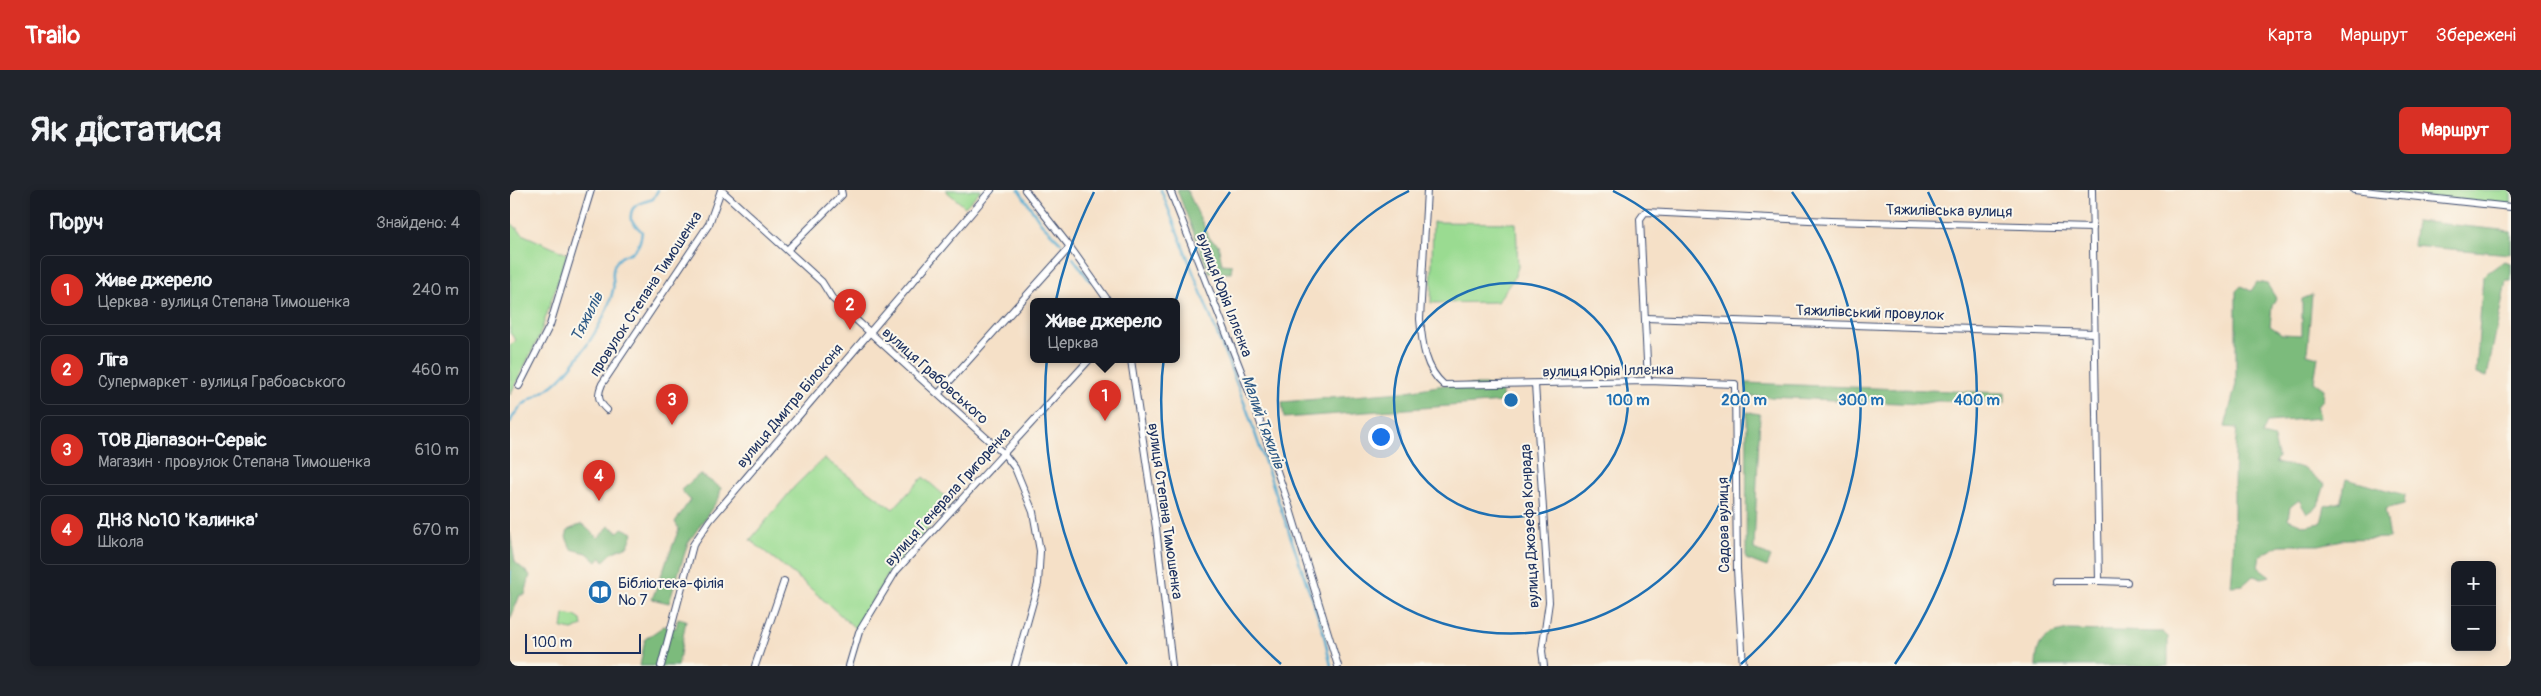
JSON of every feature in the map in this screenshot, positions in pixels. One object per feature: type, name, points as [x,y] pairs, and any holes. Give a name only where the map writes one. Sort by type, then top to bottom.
[{"type":"street","points":[[519,386],[550,325],[591,190]]},
{"type":"street","name":"вулиця Грабовського","points":[[721,190],[788,249],[822,282],[832,298],[868,332],[939,393],[1005,455],[1015,468],[1033,512],[1040,551],[1038,584],[1015,666]]},
{"type":"street","name":"провулок Степана Тимошенка","points":[[607,410],[599,400],[599,391],[602,384],[709,224],[721,190]]},
{"type":"street","points":[[788,249],[842,195],[841,190]]},
{"type":"street","name":"вулиця Дмитра Білоконя","points":[[661,666],[693,545],[710,520],[868,332],[991,190]]},
{"type":"street","points":[[1025,190],[1070,246],[1106,298]]},
{"type":"street","name":"вулиця Юрія Іллєнка","points":[[1170,190],[1254,404],[1289,506],[1338,666]]},
{"type":"street","name":"вулиця Юрія Іллєнка","points":[[1427,190],[1420,319],[1425,354],[1434,377],[1444,386],[1648,381],[1735,384]]},
{"type":"street","points":[[2092,190],[2099,581]]},
{"type":"street","points":[[2354,190],[2511,207]]},
{"type":"street","name":"Тяжилівська вулиця","points":[[1648,381],[1640,219],[1646,212],[1830,221],[2092,228]]},
{"type":"street","points":[[939,393],[1070,246]]},
{"type":"street","name":"Тяжилівський провулок","points":[[1645,318],[2094,333]]},
{"type":"street","name":"вулиця Генерала Григоренка","points":[[849,666],[859,632],[896,571],[1005,455],[1086,363]]},
{"type":"street","name":"вулиця Степана Тимошенка","points":[[1130,363],[1156,528],[1172,666]]},
{"type":"street","name":"вулиця Джозефа Конрада","points":[[1535,384],[1549,602],[1542,651],[1544,666]]},
{"type":"street","name":"Садова вулиця","points":[[1735,384],[1737,569],[1743,666]]},
{"type":"street","points":[[755,666],[784,580]]},
{"type":"street","points":[[2056,581],[2127,582]]},
{"type":"green space","points":[[945,190],[981,190],[965,207]]},
{"type":"green space","points":[[1177,190],[1187,190],[1210,239],[1218,244],[1222,264],[1232,265],[1231,273],[1209,272]]},
{"type":"green space","points":[[2371,190],[2511,190],[2511,207]]},
{"type":"green space","points":[[2416,221],[2511,231],[2511,254],[2413,246]]},
{"type":"green space","points":[[510,222],[524,235],[567,254],[539,337],[510,395],[510,346],[516,340],[510,333]]},
{"type":"green space","points":[[1433,222],[1516,223],[1518,267],[1514,278],[1497,302],[1431,303]]},
{"type":"green space","points":[[2504,261],[2511,263],[2511,281],[2506,281],[2487,377],[2476,374],[2483,276]]},
{"type":"green space","points":[[2257,282],[2267,284],[2276,298],[2272,306],[2270,326],[2282,334],[2302,335],[2302,299],[2312,295],[2307,354],[2318,357],[2314,382],[2324,389],[2323,400],[2317,405],[2320,418],[2267,422],[2262,435],[2274,438],[2278,457],[2275,462],[2305,469],[2325,484],[2318,506],[2307,514],[2299,500],[2290,507],[2288,519],[2305,526],[2321,523],[2325,506],[2341,502],[2346,479],[2405,495],[2404,504],[2385,509],[2390,538],[2346,539],[2319,545],[2280,545],[2260,556],[2258,567],[2270,576],[2262,578],[2253,576],[2243,585],[2231,586],[2237,428],[2225,427],[2236,384],[2236,291],[2241,286],[2251,291]]},
{"type":"green space","points":[[1746,383],[2005,393],[2005,403],[1938,401],[1919,404],[1747,396]]},
{"type":"green space","points":[[1444,385],[1501,385],[1503,402],[1284,418],[1282,402],[1401,392]]},
{"type":"green space","points":[[1747,412],[1760,414],[1754,549],[1771,557],[1767,567],[1746,559]]},
{"type":"green space","points":[[824,458],[893,509],[923,477],[952,502],[889,572],[856,629],[801,580],[750,540],[795,486]]},
{"type":"green space","points":[[700,474],[721,488],[719,498],[688,543],[669,603],[652,599],[679,529],[675,522],[690,500],[681,490]]},
{"type":"green space","points":[[582,524],[598,538],[609,526],[618,532],[622,528],[633,533],[628,546],[613,552],[604,561],[601,557],[597,562],[587,553],[571,549],[566,537],[568,530]]},
{"type":"green space","points":[[510,533],[515,562],[530,575],[525,595],[520,595],[510,620]]},
{"type":"green space","points":[[564,614],[575,616],[581,620],[582,626],[572,630],[562,628]]},
{"type":"green space","points":[[678,618],[686,620],[678,666],[640,666],[645,639],[664,626],[676,628]]},
{"type":"green space","points":[[2068,630],[2163,632],[2168,637],[2168,666],[2036,666],[2038,651],[2043,640],[2053,634]]},
{"type":"waterway","name":"Тяжилів","points":[[510,423],[513,416],[523,405],[560,379],[592,338],[611,298],[615,264],[622,256],[634,251],[640,241],[642,232],[631,220],[632,211],[640,203],[653,199],[658,190]]},
{"type":"waterway","points":[[1019,190],[1041,223],[1061,243]]},
{"type":"waterway","name":"Малий Тяжилів","points":[[1161,190],[1247,410],[1323,631],[1331,666]]},
{"type":"waterway","points":[[1073,258],[1090,281]]},
{"type":"waterway","name":"Тяжилів","points":[[510,572],[510,582]]},
{"type":"place","name":"Ліга","points":[[850,330]]},
{"type":"place","name":"Живе джерело","points":[[1105,421]]},
{"type":"place","name":"ТОВ Діапазон-Сервіс","points":[[672,425]]},
{"type":"place","name":"ДНЗ №10 'Калинка'","points":[[599,501]]},
{"type":"place","name":"Бібліотека-філія № 7","points":[[600,592]]}]
